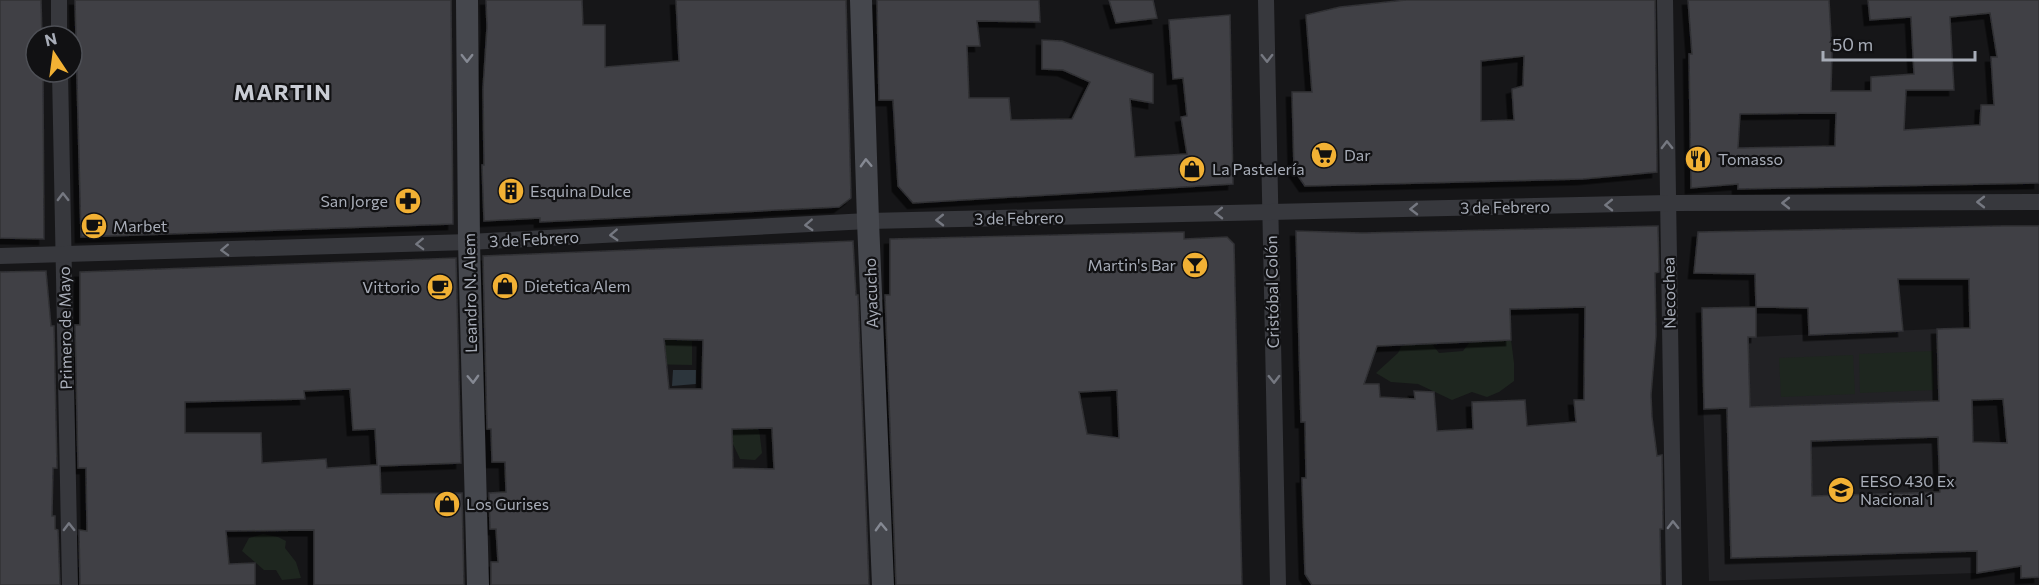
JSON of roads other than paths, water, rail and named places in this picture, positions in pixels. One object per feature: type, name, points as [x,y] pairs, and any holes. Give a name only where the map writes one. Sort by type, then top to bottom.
[{"type":"main road","name":"Leandro N. Alem","points":[[467,0],[469,242],[478,585]]},
{"type":"main road","name":"Ayacucho","points":[[861,0],[883,585]]},
{"type":"street","points":[[59,0],[59,24]]},
{"type":"street","name":"Cristóbal Colón","points":[[1266,0],[1278,585]]},
{"type":"street","name":"Necochea","points":[[1665,0],[1674,585]]},
{"type":"street","name":"Primero de Mayo","points":[[60,84],[70,585]]},
{"type":"street","name":"3 de Febrero","points":[[0,256],[469,242],[868,221],[1668,203],[2039,202]]},
{"type":"place","name":"Dar","points":[[1324,155]]},
{"type":"place","name":"Tomasso","points":[[1698,159]]},
{"type":"place","name":"La Pastelería","points":[[1192,169]]},
{"type":"place","name":"Esquina Dulce","points":[[511,191]]},
{"type":"place","name":"San Jorge","points":[[408,201]]},
{"type":"place","name":"Marbet","points":[[94,226]]},
{"type":"place","name":"Martin's Bar","points":[[1195,265]]},
{"type":"place","name":"Dietetica Alem","points":[[505,286]]},
{"type":"place","name":"Vittorio","points":[[440,287]]},
{"type":"place","name":"EESO 430 Ex Nacional 1","points":[[1841,490]]},
{"type":"place","name":"Los Gurises","points":[[447,504]]},
{"type":"district","name":"MARTIN","points":[[283,92]]}]
